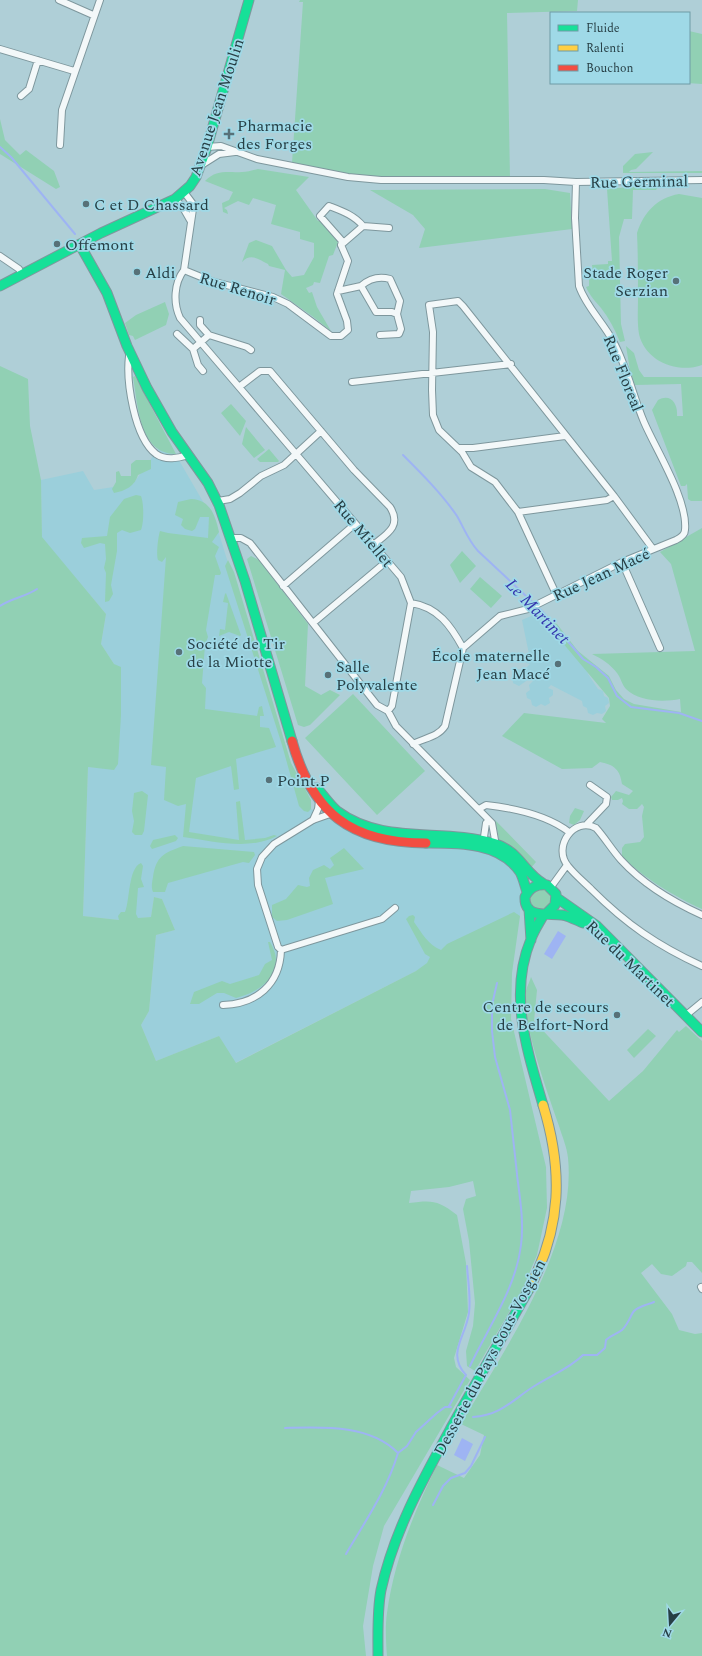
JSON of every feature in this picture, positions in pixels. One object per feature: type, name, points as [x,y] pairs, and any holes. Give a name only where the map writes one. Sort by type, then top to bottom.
[{"type":"main road","name":"Avenue Jean Moulin","points":[[0,286],[101,233],[175,199],[184,192],[196,177],[207,147],[249,0]]},
{"type":"main road","points":[[80,245],[107,293],[130,354],[166,423],[189,455],[218,501],[231,538],[301,772],[323,808],[351,828],[377,838],[400,842],[452,843],[493,846],[512,852],[519,858],[531,876],[547,885],[556,898],[554,909],[546,914]]},
{"type":"main road","points":[[287,724],[306,770],[326,799],[336,809],[355,821],[390,834],[483,839],[516,866],[524,880],[527,892],[525,901],[529,909],[529,934],[531,940]]},
{"type":"main road","points":[[527,892],[534,885],[547,885]]},
{"type":"main road","name":"Rue du Martinet","points":[[556,898],[597,926],[603,934],[702,1032]]},
{"type":"main road","points":[[529,909],[536,914],[564,915],[573,918],[603,934]]},
{"type":"main road","name":"Desserte du Pays Sous-Vosgien","points":[[378,1656],[377,1630],[379,1601],[383,1576],[394,1540],[417,1488],[533,1281],[542,1263],[553,1228],[558,1194],[557,1159],[553,1137],[524,1038],[521,1013],[521,986],[531,940],[546,914]]},
{"type":"street","points":[[58,0],[93,15]]},
{"type":"street","points":[[60,145],[62,110],[93,15],[100,0]]},
{"type":"street","points":[[0,49],[74,71]]},
{"type":"street","points":[[21,96],[29,89],[38,60]]},
{"type":"street","name":"Rue Germinal","points":[[207,147],[220,146],[271,162],[364,178],[403,181],[544,180],[576,182],[702,180]]},
{"type":"street","points":[[200,166],[219,154],[231,152],[240,153]]},
{"type":"street","name":"Rue Floreal","points":[[576,182],[575,218],[579,286],[583,296],[604,326],[619,352],[644,422],[666,469],[684,516],[685,530],[683,536],[656,549]]},
{"type":"street","name":"Rue Renoir","points":[[184,192],[193,204],[184,270],[211,281],[273,297],[288,304],[331,336],[341,336],[348,330],[347,321],[337,294],[338,291]]},
{"type":"street","points":[[175,199],[182,206],[190,220]]},
{"type":"street","points":[[338,291],[348,261],[341,245],[342,241],[320,218],[329,206],[343,211],[358,220],[363,226]]},
{"type":"street","points":[[341,245],[363,226],[389,228]]},
{"type":"street","points":[[0,256],[19,270],[22,275]]},
{"type":"street","name":"Rue Miellet","points":[[184,270],[178,277],[176,308],[180,318],[401,577],[411,603]]},
{"type":"street","points":[[338,291],[361,286],[368,280],[385,278],[390,279],[400,301],[397,314],[401,329],[399,334],[380,335]]},
{"type":"street","points":[[361,286],[376,312],[392,312],[397,314]]},
{"type":"street","points":[[556,594],[518,512],[495,482],[472,467],[458,448],[439,430],[433,415],[433,332],[429,305],[458,301],[510,364],[565,436],[656,549]]},
{"type":"street","points":[[200,320],[200,324],[209,334],[247,347],[251,350]]},
{"type":"street","points":[[177,334],[193,349],[198,365],[203,371]]},
{"type":"street","points":[[193,349],[209,334]]},
{"type":"street","points":[[130,354],[129,376],[135,415],[147,444],[157,454],[166,457],[176,459],[189,455]]},
{"type":"street","points":[[352,382],[433,374],[510,364]]},
{"type":"street","points":[[239,387],[260,371],[270,371],[394,514],[393,526],[389,532],[373,545]]},
{"type":"street","points":[[218,501],[230,499],[261,476],[284,465],[321,431]]},
{"type":"street","points":[[458,448],[473,448],[565,436]]},
{"type":"street","points":[[518,512],[607,500],[614,496]]},
{"type":"street","points":[[283,586],[355,524]]},
{"type":"street","points":[[231,538],[241,538],[250,543],[377,705],[388,711],[396,726],[492,823],[494,829],[493,846]]},
{"type":"street","name":"Rue Jean Macé","points":[[463,648],[500,616],[532,606],[622,562],[656,549]]},
{"type":"street","points":[[313,623],[387,561]]},
{"type":"street","points":[[622,562],[643,617],[660,648]]},
{"type":"street","points":[[388,711],[393,703],[411,603],[425,606],[440,614],[463,648],[445,726],[442,731],[413,744]]},
{"type":"street","points":[[590,785],[607,797],[606,804],[587,824],[569,832],[565,838],[562,848],[563,857],[567,865],[619,916],[639,932],[667,949],[702,966]]},
{"type":"street","points":[[479,809],[486,805],[523,812],[562,827],[569,832]]},
{"type":"street","points":[[223,1005],[234,1004],[261,993],[270,986],[278,969],[281,950],[278,947],[258,885],[257,869],[264,852],[274,844],[313,820],[323,808],[328,807],[344,820],[364,830],[380,835],[390,834]]},
{"type":"street","points":[[313,820],[323,808]]},
{"type":"street","points":[[483,839],[486,823],[489,820]]},
{"type":"street","points":[[587,824],[596,828],[621,860],[640,876],[677,903],[702,915]]},
{"type":"street","points":[[547,885],[567,865]]},
{"type":"street","points":[[281,950],[382,920],[395,908]]},
{"type":"street","points":[[685,1016],[702,1002]]},
{"type":"shaded area","points":[[166,438],[216,524],[293,773],[308,807],[353,834],[375,842],[399,845],[472,848],[500,856],[513,871],[521,886],[520,916],[416,971],[235,1063],[219,1036],[156,1061],[141,1025],[149,1011],[156,935],[175,930],[162,899],[154,897],[151,917],[120,920],[83,916],[88,767],[101,768],[114,664],[101,644],[106,614],[42,538],[41,480],[83,471],[94,490],[133,484]]},
{"type":"shaded area","name":"École maternelle Jean Macé","points":[[538,613],[586,665],[588,674],[598,689],[603,691],[604,696],[608,698],[609,703],[605,706],[606,711],[602,714],[597,713],[593,715],[588,713],[587,708],[583,706],[582,701],[551,685],[548,688],[553,690],[553,695],[549,698],[550,703],[545,706],[541,704],[536,707],[532,705],[531,700],[527,698],[526,693],[530,690],[529,685],[533,681],[533,677],[528,675],[529,679],[519,686],[513,683],[512,672],[516,669],[526,670],[530,664],[526,663],[525,657],[529,654],[522,620]]},
{"type":"green space","points":[[300,0],[578,0],[577,11],[507,13],[510,179],[417,177],[399,179],[348,174],[292,163],[303,2],[299,2]]},
{"type":"green space","points":[[690,31],[702,34],[702,84],[690,83]]},
{"type":"green space","points":[[0,119],[5,140],[20,155],[26,150],[54,171],[60,187],[56,189],[0,154]]},
{"type":"green space","points":[[653,152],[636,169],[629,172],[702,171],[702,173],[623,173],[623,166],[635,154]]},
{"type":"green space","points":[[258,169],[309,177],[296,190],[318,221],[320,221],[338,242],[333,255],[329,256],[320,283],[314,282],[313,285],[306,288],[309,293],[312,292],[317,307],[331,331],[281,294],[285,270],[269,266],[268,264],[252,257],[245,259],[242,262],[249,243],[256,240],[272,246],[286,270],[292,277],[304,275],[314,257],[314,243],[300,239],[300,232],[271,224],[276,205],[253,198],[249,205],[238,201],[224,208],[227,210],[228,214],[223,212],[222,203],[229,200],[233,192],[205,181],[209,177],[218,173],[244,172]]},
{"type":"green space","points":[[658,187],[656,190],[633,190],[632,219],[624,219],[619,237],[621,324],[625,341],[620,342],[609,320],[586,287],[589,286],[589,271],[593,272],[592,265],[608,264],[608,261],[612,261],[607,189]]},
{"type":"green space","points":[[545,189],[570,193],[572,229],[419,248],[425,229],[413,215],[370,190]]},
{"type":"green space","points":[[679,194],[702,198],[702,365],[682,368],[663,363],[648,352],[642,343],[638,325],[637,233],[643,219],[652,207],[664,199]]},
{"type":"green space","points":[[165,302],[169,314],[166,325],[135,340],[133,336],[129,335],[125,323],[136,315]]},
{"type":"green space","points":[[626,346],[634,353],[639,370],[644,377],[702,377],[702,501],[691,501],[688,499],[687,484],[685,486],[681,486],[652,410],[658,400],[667,398],[675,404],[677,416],[683,416],[681,384],[635,385],[630,370]]},
{"type":"green space","points":[[0,366],[28,379],[30,426],[41,480],[42,537],[106,614],[101,644],[114,664],[121,667],[121,715],[118,764],[114,770],[88,767],[83,916],[119,920],[118,916],[121,912],[125,912],[127,907],[130,885],[134,871],[141,863],[143,866],[141,879],[144,887],[138,888],[136,914],[138,918],[151,917],[154,897],[162,899],[175,930],[156,935],[149,1011],[141,1025],[156,1061],[219,1036],[236,1063],[416,971],[427,963],[430,957],[425,954],[406,919],[409,916],[413,915],[415,917],[414,922],[426,938],[432,945],[441,950],[447,944],[514,912],[520,916],[512,973],[511,1019],[546,1167],[547,1208],[537,1255],[523,1288],[475,1371],[467,1366],[466,1351],[473,1326],[475,1303],[469,1241],[463,1209],[466,1199],[476,1196],[473,1181],[449,1187],[411,1191],[409,1203],[434,1202],[445,1206],[457,1215],[466,1263],[468,1312],[454,1358],[456,1367],[470,1380],[384,1526],[373,1566],[363,1626],[366,1656],[0,1656]]},
{"type":"green space","points":[[135,376],[176,454],[164,452],[154,446],[147,437],[139,414],[133,377]]},
{"type":"green space","points":[[231,404],[246,421],[240,436],[221,413]]},
{"type":"green space","points":[[246,427],[265,450],[254,458],[242,444]]},
{"type":"green space","points":[[269,449],[279,461],[260,462],[257,459]]},
{"type":"green space","points":[[136,460],[151,460],[151,469],[138,475],[135,482],[129,487],[114,493],[112,489],[116,482],[116,472],[119,471],[121,476],[131,476],[131,464]]},
{"type":"green space","points":[[136,495],[141,496],[143,503],[142,527],[141,530],[130,533],[122,530],[117,533],[117,551],[111,585],[113,594],[109,601],[105,602],[105,544],[100,543],[84,548],[81,543],[82,538],[107,536],[110,517],[124,499]]},
{"type":"green space","points":[[191,499],[203,502],[211,509],[216,519],[219,532],[212,542],[219,547],[215,556],[221,573],[220,575],[215,575],[206,630],[208,637],[205,645],[202,683],[206,688],[205,709],[257,716],[259,707],[262,706],[264,716],[260,716],[260,727],[269,728],[276,747],[236,759],[239,789],[234,790],[231,766],[196,778],[189,832],[239,840],[236,802],[240,801],[245,840],[265,838],[274,835],[277,836],[266,841],[231,844],[183,837],[186,804],[178,806],[164,800],[166,767],[151,765],[166,557],[162,562],[158,560],[157,550],[160,531],[208,538],[209,517],[200,517],[195,529],[192,531],[185,529],[181,525],[183,519],[175,515],[178,502]]},
{"type":"green space","points":[[702,528],[702,909],[659,886],[622,856],[622,848],[625,844],[640,842],[644,837],[642,816],[644,807],[642,804],[637,809],[629,809],[622,804],[622,798],[612,800],[611,797],[616,791],[629,795],[633,791],[622,784],[620,775],[616,769],[600,762],[592,768],[562,769],[502,736],[524,713],[606,723],[602,719],[610,706],[609,698],[551,629],[554,623],[557,624],[578,651],[609,676],[616,690],[624,699],[634,704],[681,712],[680,699],[659,701],[645,699],[631,693],[626,689],[612,667],[592,654],[695,651],[671,564],[660,552]]},
{"type":"green space","points":[[462,551],[476,566],[460,583],[450,565]]},
{"type":"green space","points":[[251,556],[259,560],[308,624],[305,686],[321,695],[330,690],[340,695],[310,725],[304,727],[298,725],[247,559]]},
{"type":"green space","points":[[228,560],[234,572],[291,763],[311,800],[311,809],[308,812],[304,811],[299,806],[282,745],[225,566]]},
{"type":"green space","points":[[480,577],[502,596],[491,608],[470,589]]},
{"type":"green space","points":[[226,593],[241,635],[240,636],[229,632],[219,636],[220,629],[225,630],[228,603],[223,602]]},
{"type":"green space","points":[[353,694],[425,771],[377,815],[305,738]]},
{"type":"green space","points":[[142,791],[148,795],[144,831],[142,835],[135,835],[132,832],[134,821],[132,811],[134,793]]},
{"type":"green space","points":[[575,808],[584,811],[580,820],[574,825],[569,823],[570,816]]},
{"type":"green space","points":[[495,820],[536,862],[530,869],[499,839]]},
{"type":"green space","points":[[175,835],[178,838],[176,841],[152,849],[150,846],[153,840]]},
{"type":"green space","points":[[183,846],[254,852],[255,855],[249,863],[243,862],[168,883],[165,892],[153,892],[153,877],[156,864],[166,853]]},
{"type":"green space","points":[[344,848],[364,869],[325,878],[333,904],[287,920],[277,921],[272,917],[272,905],[286,899],[298,885],[307,887],[310,886],[309,878],[313,870],[324,865],[330,869],[334,865],[330,858]]},
{"type":"green space","points":[[537,888],[545,888],[552,895],[552,903],[545,910],[537,910],[530,903],[530,895]]},
{"type":"green space","points":[[268,942],[270,942],[275,955],[275,967],[268,980],[257,990],[236,998],[224,993],[217,993],[199,1004],[190,1004],[194,992],[222,981],[230,984],[259,975],[265,964],[272,960]]},
{"type":"green space","points":[[531,977],[537,990],[534,1021],[609,1101],[643,1071],[677,1030],[679,1032],[686,1026],[702,1041],[702,1273],[692,1262],[687,1262],[686,1266],[672,1276],[661,1274],[652,1264],[641,1273],[672,1314],[679,1330],[695,1334],[702,1333],[702,1656],[387,1656],[386,1624],[390,1594],[406,1537],[420,1501],[437,1465],[464,1478],[480,1455],[484,1435],[461,1424],[516,1331],[534,1296],[549,1261],[561,1226],[568,1192],[568,1158],[567,1150],[536,1058],[527,1020],[525,1004],[526,991]]},
{"type":"green space","points":[[648,1029],[656,1036],[634,1058],[627,1050]]},
{"type":"water","points":[[558,931],[566,936],[552,959],[544,954]]},
{"type":"water","points":[[462,1438],[473,1444],[465,1461],[454,1455]]},
{"type":"waterway","name":"Le Martinet","points":[[0,147],[11,157],[75,234]]},
{"type":"waterway","name":"Le Martinet","points":[[403,455],[432,484],[445,500],[457,516],[471,543],[478,551],[541,610],[583,659],[596,667],[608,678],[617,696],[631,707],[679,713],[702,721]]},
{"type":"waterway","points":[[0,606],[37,589]]},
{"type":"waterway","points":[[497,983],[492,1005],[492,1031],[495,1057],[510,1110],[517,1174]]},
{"type":"waterway","points":[[470,1366],[507,1292],[518,1261],[522,1228],[517,1175]]},
{"type":"waterway","points":[[449,1406],[466,1375],[460,1367],[457,1352],[467,1322],[470,1307],[467,1266]]},
{"type":"waterway","points":[[473,1417],[492,1413],[508,1405],[528,1390],[561,1371],[583,1355],[597,1355],[605,1348],[606,1340],[624,1328],[638,1308],[654,1302]]},
{"type":"waterway","points":[[346,1554],[382,1492],[398,1453],[407,1446],[416,1432],[437,1413],[445,1407],[451,1407]]},
{"type":"waterway","points":[[285,1428],[314,1427],[345,1429],[360,1432],[387,1444],[398,1453]]},
{"type":"waterway","points":[[433,1505],[443,1486],[451,1478],[465,1473],[471,1466],[485,1437]]},
{"type":"traffic: fast","points":[[0,286],[101,233],[175,199],[190,186],[196,177],[207,147],[249,0]]},
{"type":"traffic: fast","points":[[80,245],[107,293],[127,346],[147,388],[172,432],[208,483],[219,505],[245,581],[292,741]]},
{"type":"traffic: fast","points":[[317,788],[337,811],[355,822],[374,829],[476,839],[496,844],[511,852],[531,874],[544,884]]},
{"type":"traffic: fast","points":[[426,843],[451,843],[478,846],[501,855],[512,862],[520,872],[527,892]]},
{"type":"traffic: fast","points":[[547,913],[555,905],[556,894],[547,885],[534,887],[525,897],[528,909],[538,914],[570,917],[583,923]]},
{"type":"traffic: fast","points":[[557,898],[597,926],[702,1032]]},
{"type":"traffic: fast","points":[[529,909],[531,940]]},
{"type":"traffic: fast","points":[[543,1105],[526,1043],[520,1001],[524,960],[535,929],[544,914]]},
{"type":"traffic: fast","points":[[378,1656],[378,1614],[381,1590],[394,1547],[410,1506],[441,1446],[529,1289]]},
{"type":"traffic: slow","points":[[529,1289],[540,1266],[548,1243],[556,1198],[554,1152],[543,1105]]},
{"type":"traffic: jam","points":[[292,741],[300,766],[311,787],[323,805],[338,819],[356,830],[376,837],[400,842],[426,843]]},
{"type":"place","name":"Pharmacie des Forges","points":[[229,134]]},
{"type":"place","name":"C et D Chassard","points":[[86,204]]},
{"type":"place","name":"Offemont","points":[[57,244]]},
{"type":"place","name":"Aldi","points":[[137,272]]},
{"type":"place","name":"Stade Roger Serzian","points":[[676,281]]},
{"type":"place","name":"Société de Tir de la Miotte","points":[[179,652]]},
{"type":"place","name":"École maternelle Jean Macé","points":[[558,664]]},
{"type":"place","name":"Salle Polyvalente","points":[[328,675]]},
{"type":"place","name":"Point.P","points":[[269,780]]},
{"type":"place","name":"Centre de secours de Belfort-Nord","points":[[617,1015]]}]
